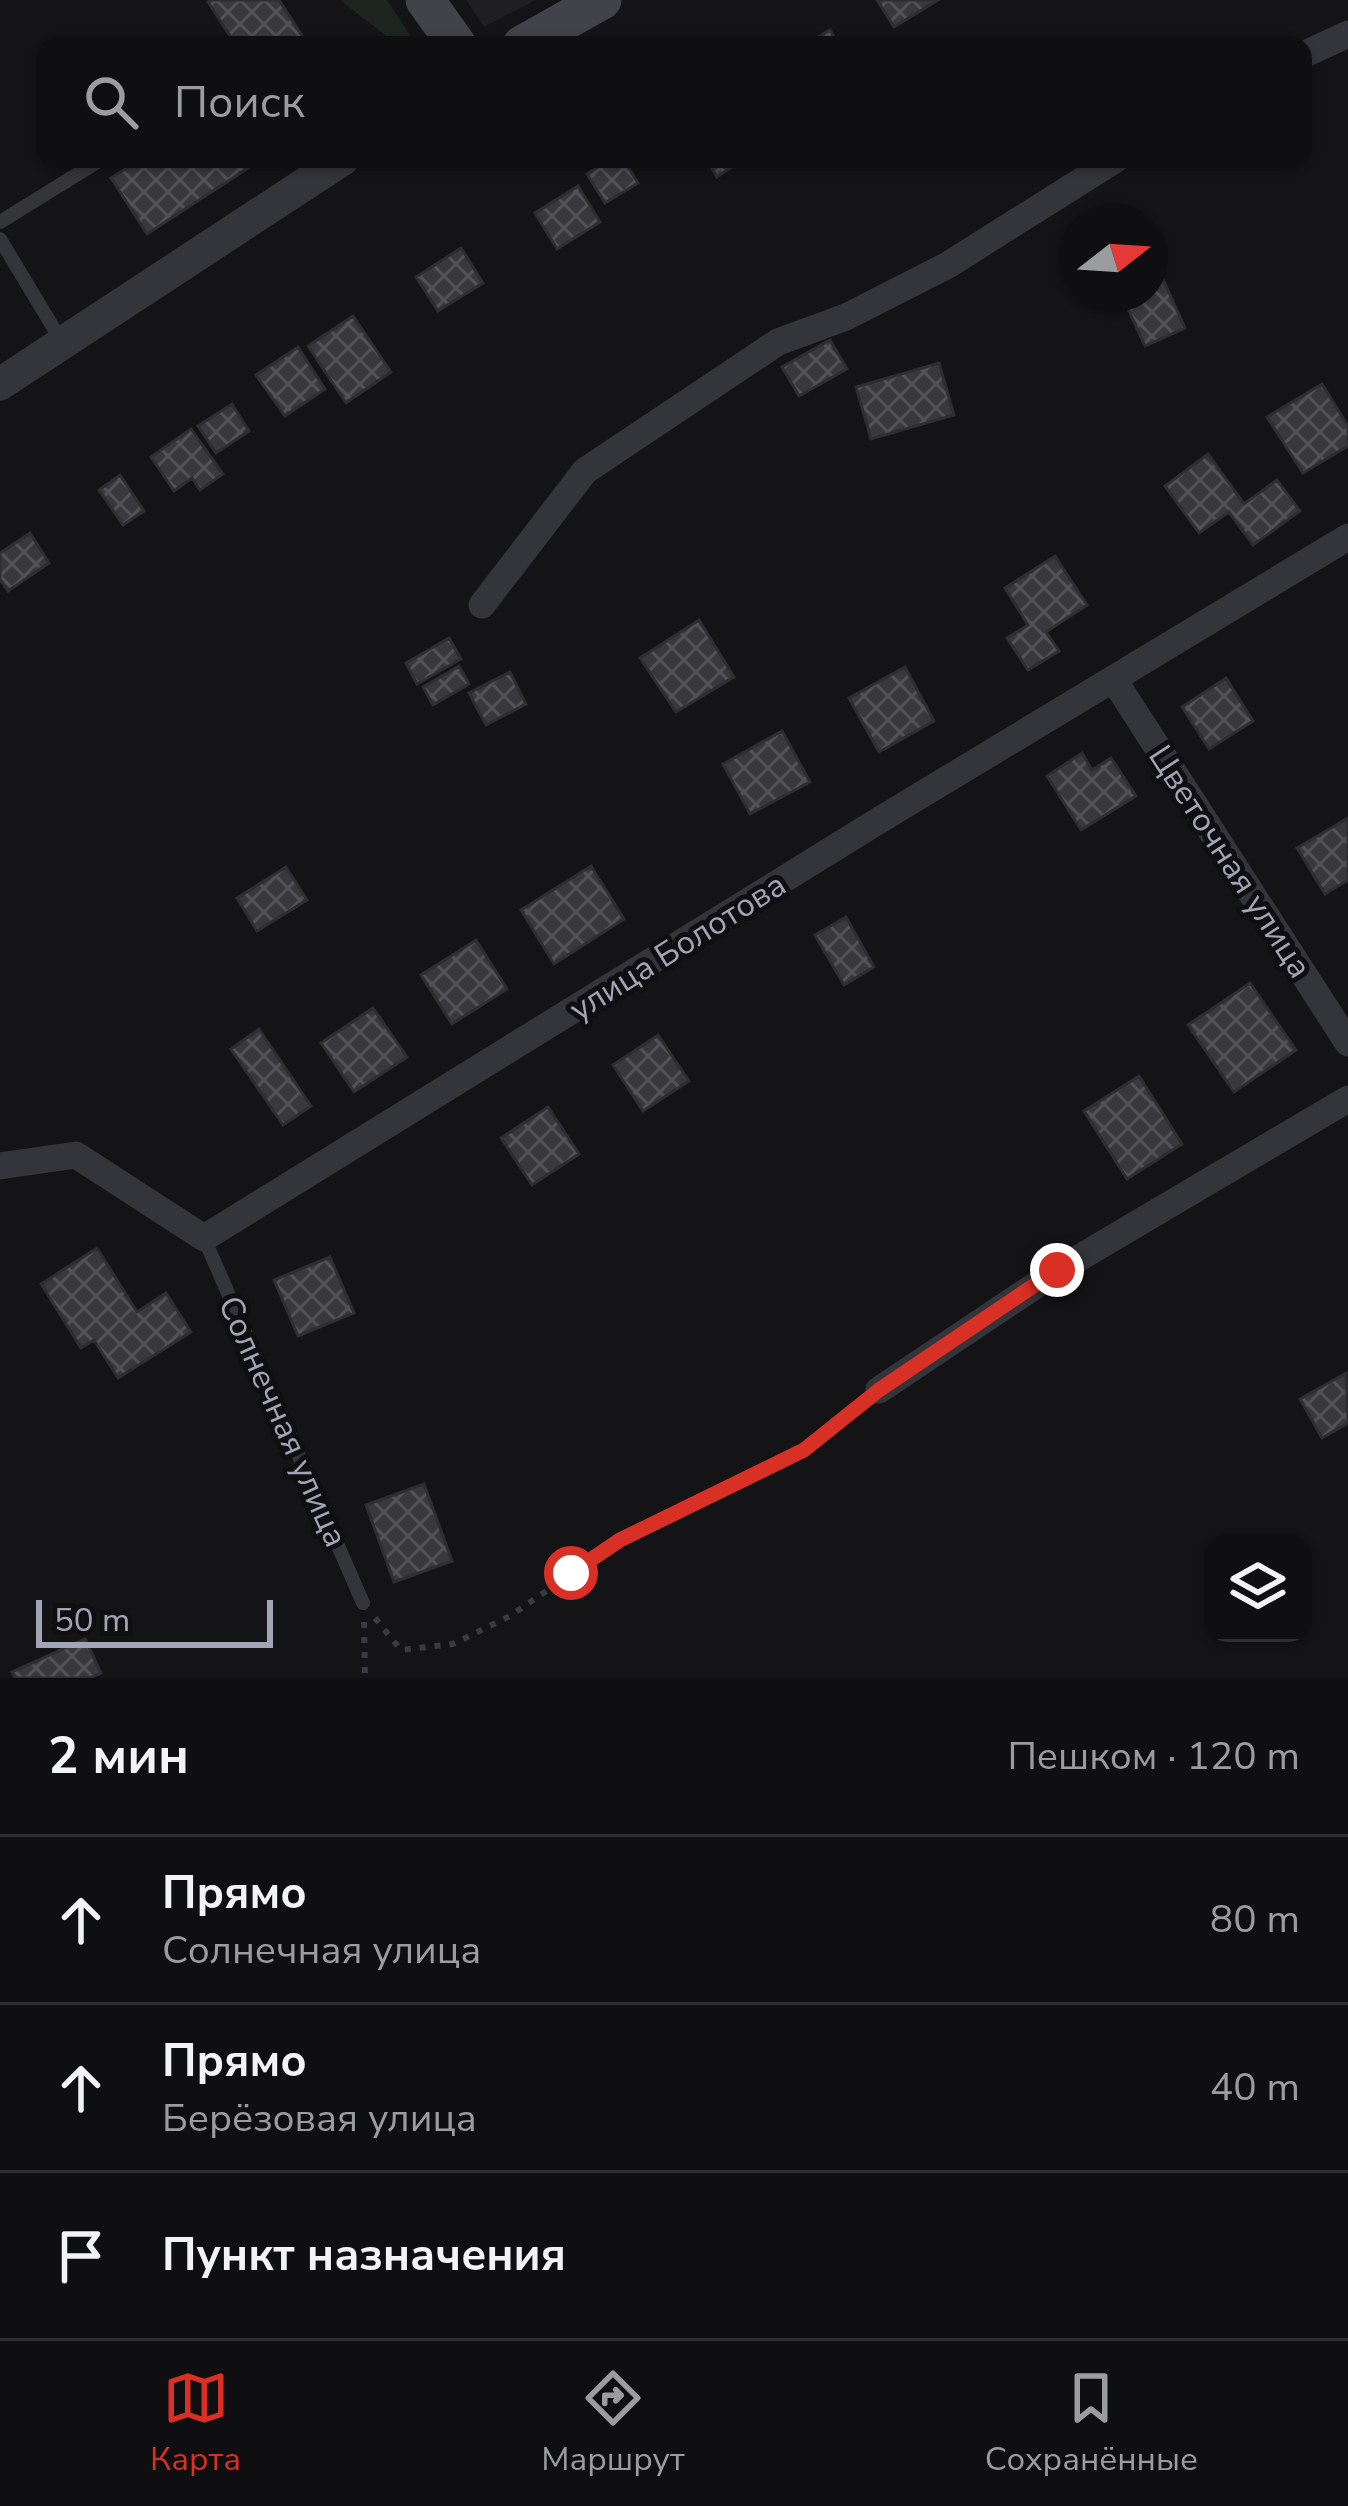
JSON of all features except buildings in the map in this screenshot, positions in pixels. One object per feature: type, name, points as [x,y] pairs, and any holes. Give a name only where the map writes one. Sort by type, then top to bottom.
[{"type":"main road","points":[[425,0],[451,36]]},
{"type":"main road","points":[[538,36],[602,0]]},
{"type":"street","points":[[1312,51],[1348,34]]},
{"type":"street","points":[[3,375],[64,344],[329,168]]},
{"type":"street","points":[[482,605],[585,471],[778,342],[846,317],[948,265],[1102,168]]},
{"type":"street","name":"улица Болотова","points":[[204,1238],[1348,537]]},
{"type":"street","name":"Цветочная улица","points":[[1114,680],[1348,1043]]},
{"type":"street","points":[[879,1390],[1057,1270],[1348,1099]]},
{"type":"street","points":[[0,1166],[76,1155],[204,1238]]},
{"type":"lane","points":[[0,222],[87,168]]},
{"type":"lane","points":[[0,239],[64,344]]},
{"type":"lane","name":"Солнечная улица","points":[[204,1238],[363,1604]]},
{"type":"path","points":[[363,1604],[400,1650],[453,1644],[510,1616],[620,1540],[804,1450],[879,1390]]},
{"type":"path","points":[[363,1604],[365,1678]]},
{"type":"shaded area","points":[[466,0],[535,0],[484,27]]},
{"type":"green space","points":[[340,0],[387,0],[411,36],[386,36]]},
{"type":"route","points":[[571,1573],[620,1540],[804,1450],[879,1390],[1057,1270]]}]
